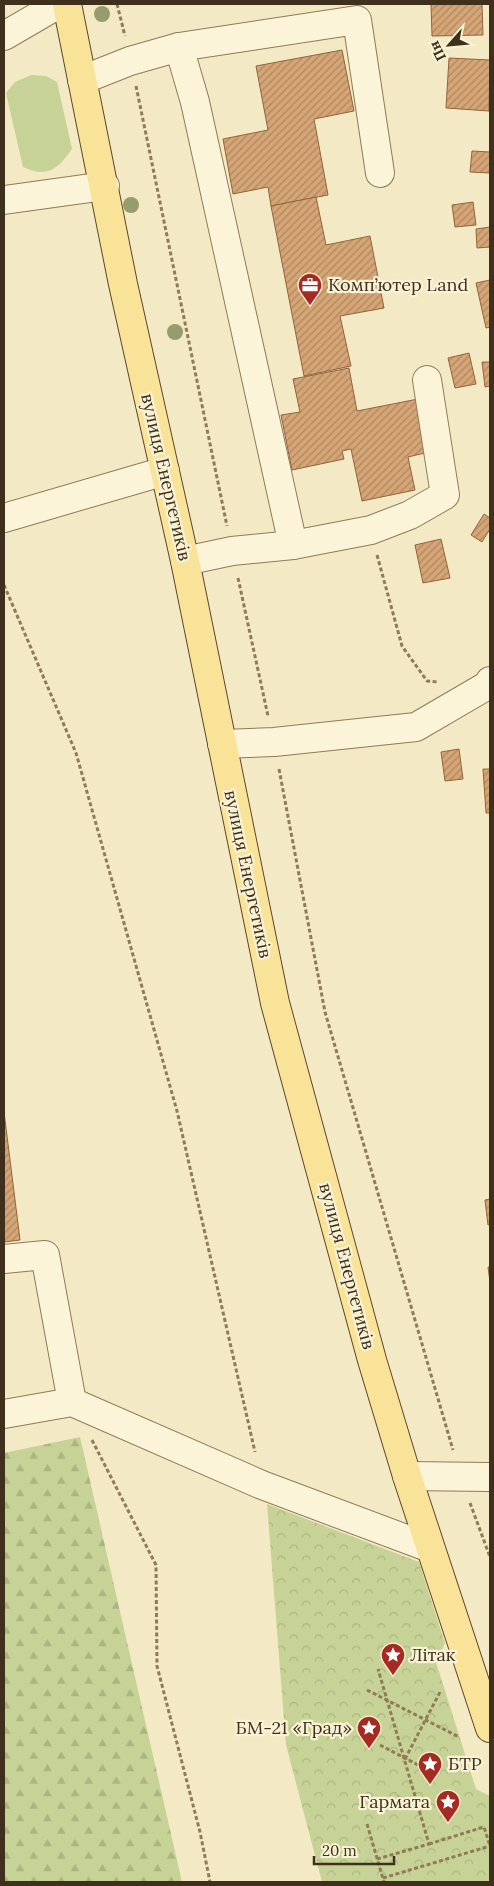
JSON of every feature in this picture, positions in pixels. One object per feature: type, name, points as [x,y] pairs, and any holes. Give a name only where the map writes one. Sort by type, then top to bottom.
[{"type":"main road","name":"вулиця Енергетиків","points":[[67,4],[105,186],[123,284],[185,561],[275,1003],[372,1360],[430,1548],[490,1728]]},
{"type":"street","points":[[4,36],[59,4]]},
{"type":"street","points":[[82,80],[130,61],[180,48],[357,20],[380,173]]},
{"type":"street","points":[[180,48],[195,102],[293,545]]},
{"type":"street","points":[[4,200],[105,186]]},
{"type":"street","points":[[185,561],[232,551],[293,545],[371,530],[410,515],[444,495],[427,380]]},
{"type":"street","points":[[4,518],[165,471]]},
{"type":"street","points":[[222,744],[274,742],[416,727],[489,685]]},
{"type":"street","points":[[4,1259],[45,1255],[72,1402]]},
{"type":"street","points":[[4,1414],[72,1402],[262,1485],[430,1548]]},
{"type":"street","points":[[407,1476],[490,1477]]},
{"type":"path","points":[[117,4],[274,742],[325,1012],[461,1477],[490,1557]]},
{"type":"path","points":[[371,530],[402,646],[428,681],[445,682]]},
{"type":"path","points":[[4,586],[76,754],[178,1111],[262,1485]]},
{"type":"path","points":[[72,1402],[156,1565],[157,1666],[200,1832],[210,1882]]},
{"type":"path","points":[[378,1668],[429,1844]]},
{"type":"path","points":[[367,1690],[459,1737]]},
{"type":"path","points":[[405,1759],[440,1692]]},
{"type":"path","points":[[380,1745],[422,1767]]},
{"type":"path","points":[[398,1797],[418,1805]]},
{"type":"path","points":[[367,1824],[377,1859],[384,1880],[490,1846],[484,1827],[377,1859]]},
{"type":"green space","points":[[31,75],[46,76],[57,82],[72,149],[56,167],[45,172],[23,167],[6,93],[15,82]]},
{"type":"green space","points":[[80,1437],[182,1882],[4,1882],[4,1453]]},
{"type":"green space","points":[[267,1504],[419,1562],[445,1643],[436,1662],[476,1789],[490,1796],[490,1882],[322,1882],[286,1745]]},
{"type":"building","points":[[431,4],[482,4],[483,35],[432,36]]},
{"type":"building","points":[[342,50],[354,111],[314,119],[328,195],[271,206],[268,187],[233,194],[223,139],[268,130],[256,66]]},
{"type":"building","points":[[449,58],[490,60],[489,111],[446,108]]},
{"type":"building","points":[[472,151],[490,152],[490,173],[470,172]]},
{"type":"building","points":[[316,197],[326,245],[370,236],[384,308],[340,316],[351,366],[304,376],[271,206]]},
{"type":"building","points":[[473,202],[476,225],[455,227],[452,205]]},
{"type":"building","points":[[490,227],[490,247],[477,248],[476,229]]},
{"type":"building","points":[[490,280],[490,327],[486,328],[476,283]]},
{"type":"building","points":[[469,353],[476,384],[455,388],[448,358]]},
{"type":"building","points":[[482,362],[490,362],[490,386],[485,387]]},
{"type":"building","points":[[349,368],[357,411],[418,399],[429,452],[408,457],[415,490],[362,501],[351,449],[342,451],[344,459],[292,470],[281,415],[300,412],[293,379]]},
{"type":"building","points":[[484,514],[490,518],[490,529],[482,542],[471,535]]},
{"type":"building","points":[[441,539],[450,578],[423,583],[415,545]]},
{"type":"building","points":[[459,749],[463,779],[445,781],[441,752]]},
{"type":"building","points":[[483,769],[490,769],[490,813],[486,813]]},
{"type":"building","points":[[4,1112],[20,1240],[4,1242]]},
{"type":"building","points":[[490,1199],[490,1224],[488,1225],[485,1200]]},
{"type":"place","name":"Комп’ютер Land","points":[[310,306]]},
{"type":"place","name":"Літак","points":[[393,1676]]},
{"type":"place","name":"БМ-21 «Град»","points":[[369,1749]]},
{"type":"place","name":"БТР","points":[[430,1785]]},
{"type":"place","name":"Гармата","points":[[448,1823]]}]
